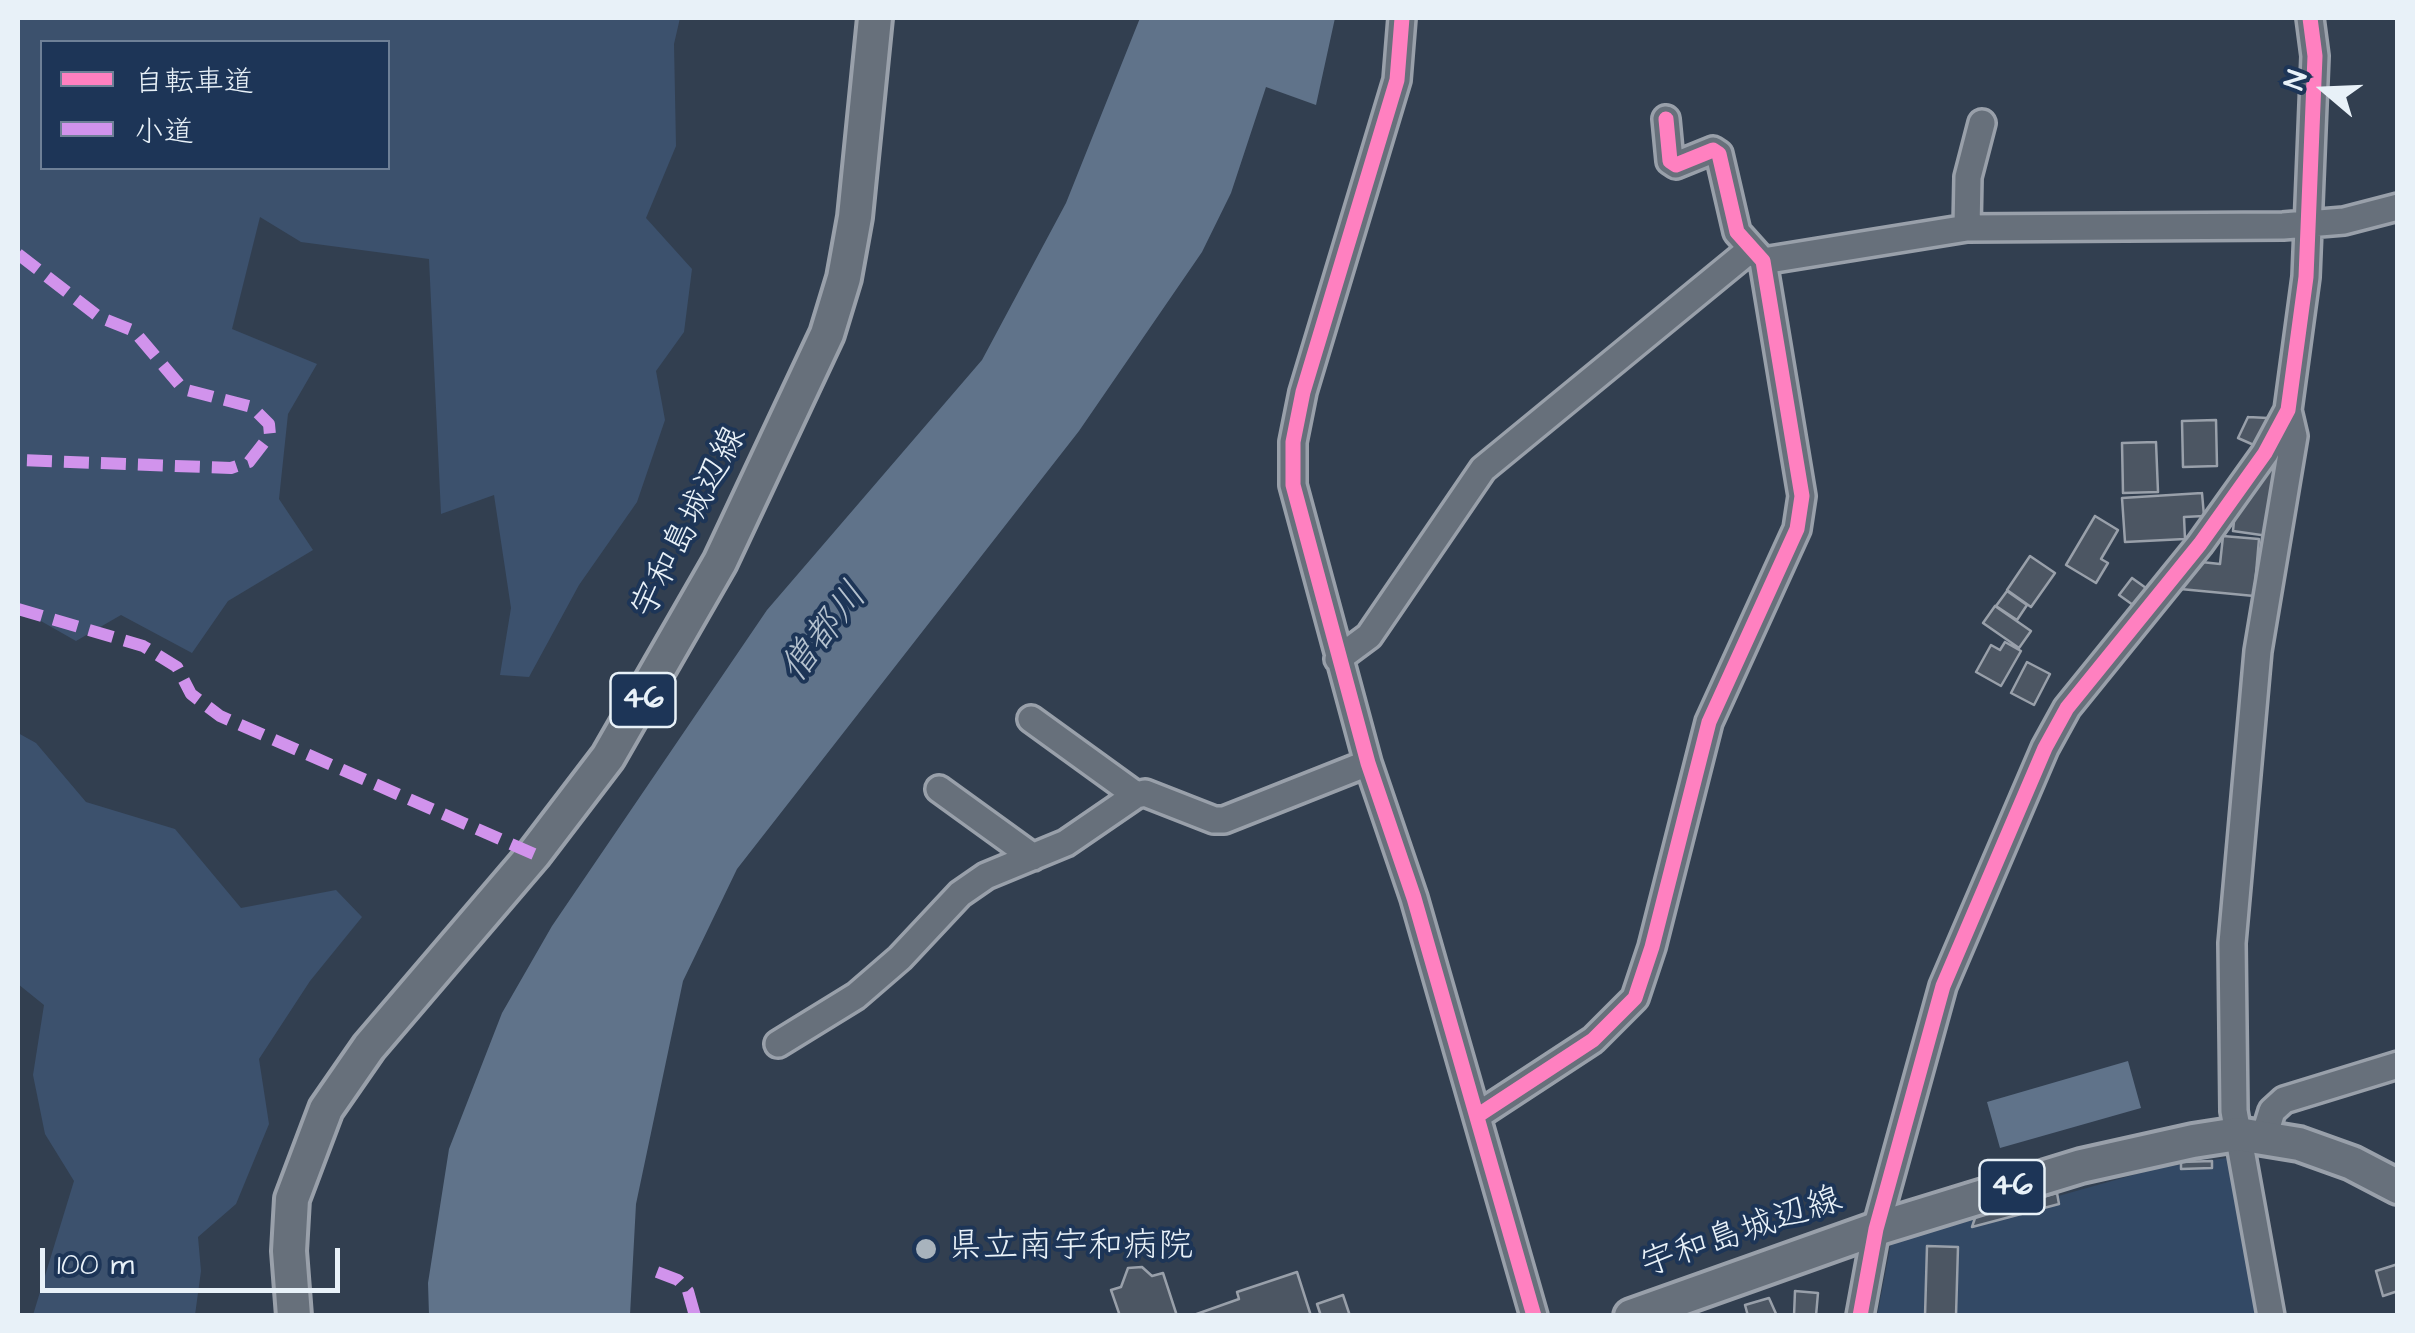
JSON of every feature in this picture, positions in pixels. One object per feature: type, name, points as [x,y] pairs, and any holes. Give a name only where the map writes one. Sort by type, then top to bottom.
[{"type":"main road","name":"宇和島城辺線","points":[[294,1316],[289,1252],[292,1199],[326,1109],[369,1046],[534,854],[608,757],[720,562],[827,334],[844,278],[855,217],[875,18]]},
{"type":"main road","name":"宇和島城辺線","points":[[1631,1316],[1876,1229],[2081,1166],[2251,1136],[2352,1163],[2398,1187]]},
{"type":"street","points":[[1402,18],[1397,80],[1302,392],[1293,442],[1293,484],[1368,763],[1414,898],[1534,1316]]},
{"type":"street","points":[[2271,1316],[2251,1136],[2234,1111],[2232,944],[2240,818],[2258,652],[2294,436],[2288,410],[2309,223],[2315,56],[2310,18]]},
{"type":"street","points":[[1477,1116],[1593,1040],[1635,998],[1652,947],[1708,722],[1798,529],[1802,496],[1757,255],[1736,232],[1719,154],[1713,150],[1676,165],[1670,161],[1666,120]]},
{"type":"street","points":[[1967,228],[1968,177],[1982,123]]},
{"type":"street","points":[[1338,659],[1368,636],[1483,469],[1757,255],[1967,228],[2093,224],[2147,229],[2344,222],[2398,207]]},
{"type":"street","points":[[1860,1316],[1876,1229],[1943,986],[2045,748],[2067,708],[2200,544],[2265,452],[2288,410]]},
{"type":"street","points":[[1032,720],[1136,795]]},
{"type":"street","points":[[778,1044],[856,996],[960,894],[986,876],[1066,844],[1136,795],[1145,793],[1214,820],[1224,820],[1368,763]]},
{"type":"street","points":[[940,789],[1034,857]]},
{"type":"street","points":[[2251,1136],[2284,1100],[2398,1065]]},
{"type":"shaded area","points":[[18,18],[680,18],[674,44],[676,146],[646,218],[692,269],[684,332],[656,371],[665,420],[637,502],[579,585],[529,677],[500,675],[511,608],[494,495],[441,514],[429,259],[301,242],[260,217],[232,329],[317,364],[288,414],[279,499],[313,550],[228,601],[192,653],[121,615],[76,641],[18,608]]},
{"type":"shaded area","points":[[18,733],[36,743],[86,802],[175,829],[241,908],[336,890],[362,917],[310,981],[259,1059],[269,1124],[236,1204],[198,1237],[201,1271],[195,1315],[33,1315],[74,1181],[45,1134],[33,1075],[44,1005],[18,984]]},
{"type":"shaded area","points":[[2233,1157],[2263,1315],[1877,1316],[1891,1243],[2158,1168]]},
{"type":"water","name":"僧都川","points":[[1140,18],[1335,18],[1316,105],[1266,87],[1231,193],[1202,252],[1079,431],[737,869],[683,981],[636,1204],[630,1315],[429,1315],[428,1283],[449,1149],[502,1013],[552,926],[767,610],[982,360],[1066,203]]},
{"type":"water","points":[[2128,1061],[2141,1108],[2000,1148],[1987,1102]]},
{"type":"building","points":[[2248,417],[2268,418],[2256,446],[2238,438]]},
{"type":"building","points":[[2216,420],[2217,466],[2183,467],[2182,421]]},
{"type":"building","points":[[2156,442],[2158,492],[2123,493],[2122,443]]},
{"type":"building","points":[[2282,443],[2268,536],[2233,531],[2235,511]]},
{"type":"building","points":[[2202,493],[2204,516],[2184,517],[2185,539],[2125,542],[2122,498]]},
{"type":"building","points":[[2095,516],[2118,530],[2101,559],[2108,563],[2096,583],[2066,565]]},
{"type":"building","points":[[2223,536],[2259,539],[2254,596],[2170,588],[2192,561],[2220,564]]},
{"type":"building","points":[[2030,556],[2055,573],[2031,607],[2007,590]]},
{"type":"building","points":[[2132,578],[2146,588],[2133,605],[2119,595]]},
{"type":"building","points":[[2007,591],[2027,605],[2017,620],[1996,606]]},
{"type":"building","points":[[1995,606],[2031,631],[2019,648],[1983,623]]},
{"type":"building","points":[[2005,642],[2021,651],[2001,686],[1976,672],[1991,645],[2000,650]]},
{"type":"building","points":[[2027,662],[2050,674],[2034,705],[2011,693]]},
{"type":"building","points":[[2212,1161],[2212,1168],[2181,1169],[2181,1162]]},
{"type":"building","points":[[2057,1193],[2059,1204],[1972,1227],[1976,1215]]},
{"type":"building","points":[[1927,1246],[1958,1247],[1956,1316],[1925,1316]]},
{"type":"building","points":[[2398,1264],[2398,1291],[2383,1296],[2376,1271]]},
{"type":"building","points":[[1142,1267],[1152,1276],[1163,1273],[1177,1316],[1120,1316],[1111,1290],[1121,1287],[1128,1268]]},
{"type":"building","points":[[1297,1272],[1311,1316],[1191,1316],[1239,1299],[1237,1292]]},
{"type":"building","points":[[1795,1291],[1818,1293],[1816,1316],[1794,1316]]},
{"type":"building","points":[[1343,1295],[1350,1316],[1321,1316],[1317,1304]]},
{"type":"building","points":[[1769,1298],[1777,1316],[1748,1316],[1745,1305]]},
{"type":"marked path","points":[[18,254],[99,317],[134,331],[183,389],[252,407],[269,424],[270,435],[249,462],[231,468],[18,460]]},
{"type":"marked path","points":[[18,609],[143,646],[177,667],[191,694],[220,716],[534,854]]},
{"type":"marked path","points":[[657,1272],[678,1280],[688,1291],[695,1316]]},
{"type":"cycle path","points":[[1402,18],[1397,80],[1303,392],[1293,442],[1293,485],[1368,763],[1414,898],[1534,1316]]},
{"type":"cycle path","points":[[1860,1316],[1876,1229],[1943,986],[2045,748],[2067,708],[2200,544],[2265,453],[2288,410],[2306,277],[2315,56],[2310,18]]},
{"type":"cycle path","points":[[1477,1116],[1593,1040],[1635,998],[1652,947],[1709,722],[1797,529],[1802,496],[1763,261],[1737,232],[1719,154],[1713,150],[1676,165],[1670,161],[1666,119]]},
{"type":"place","name":"県立南宇和病院","points":[[926,1249]]}]
